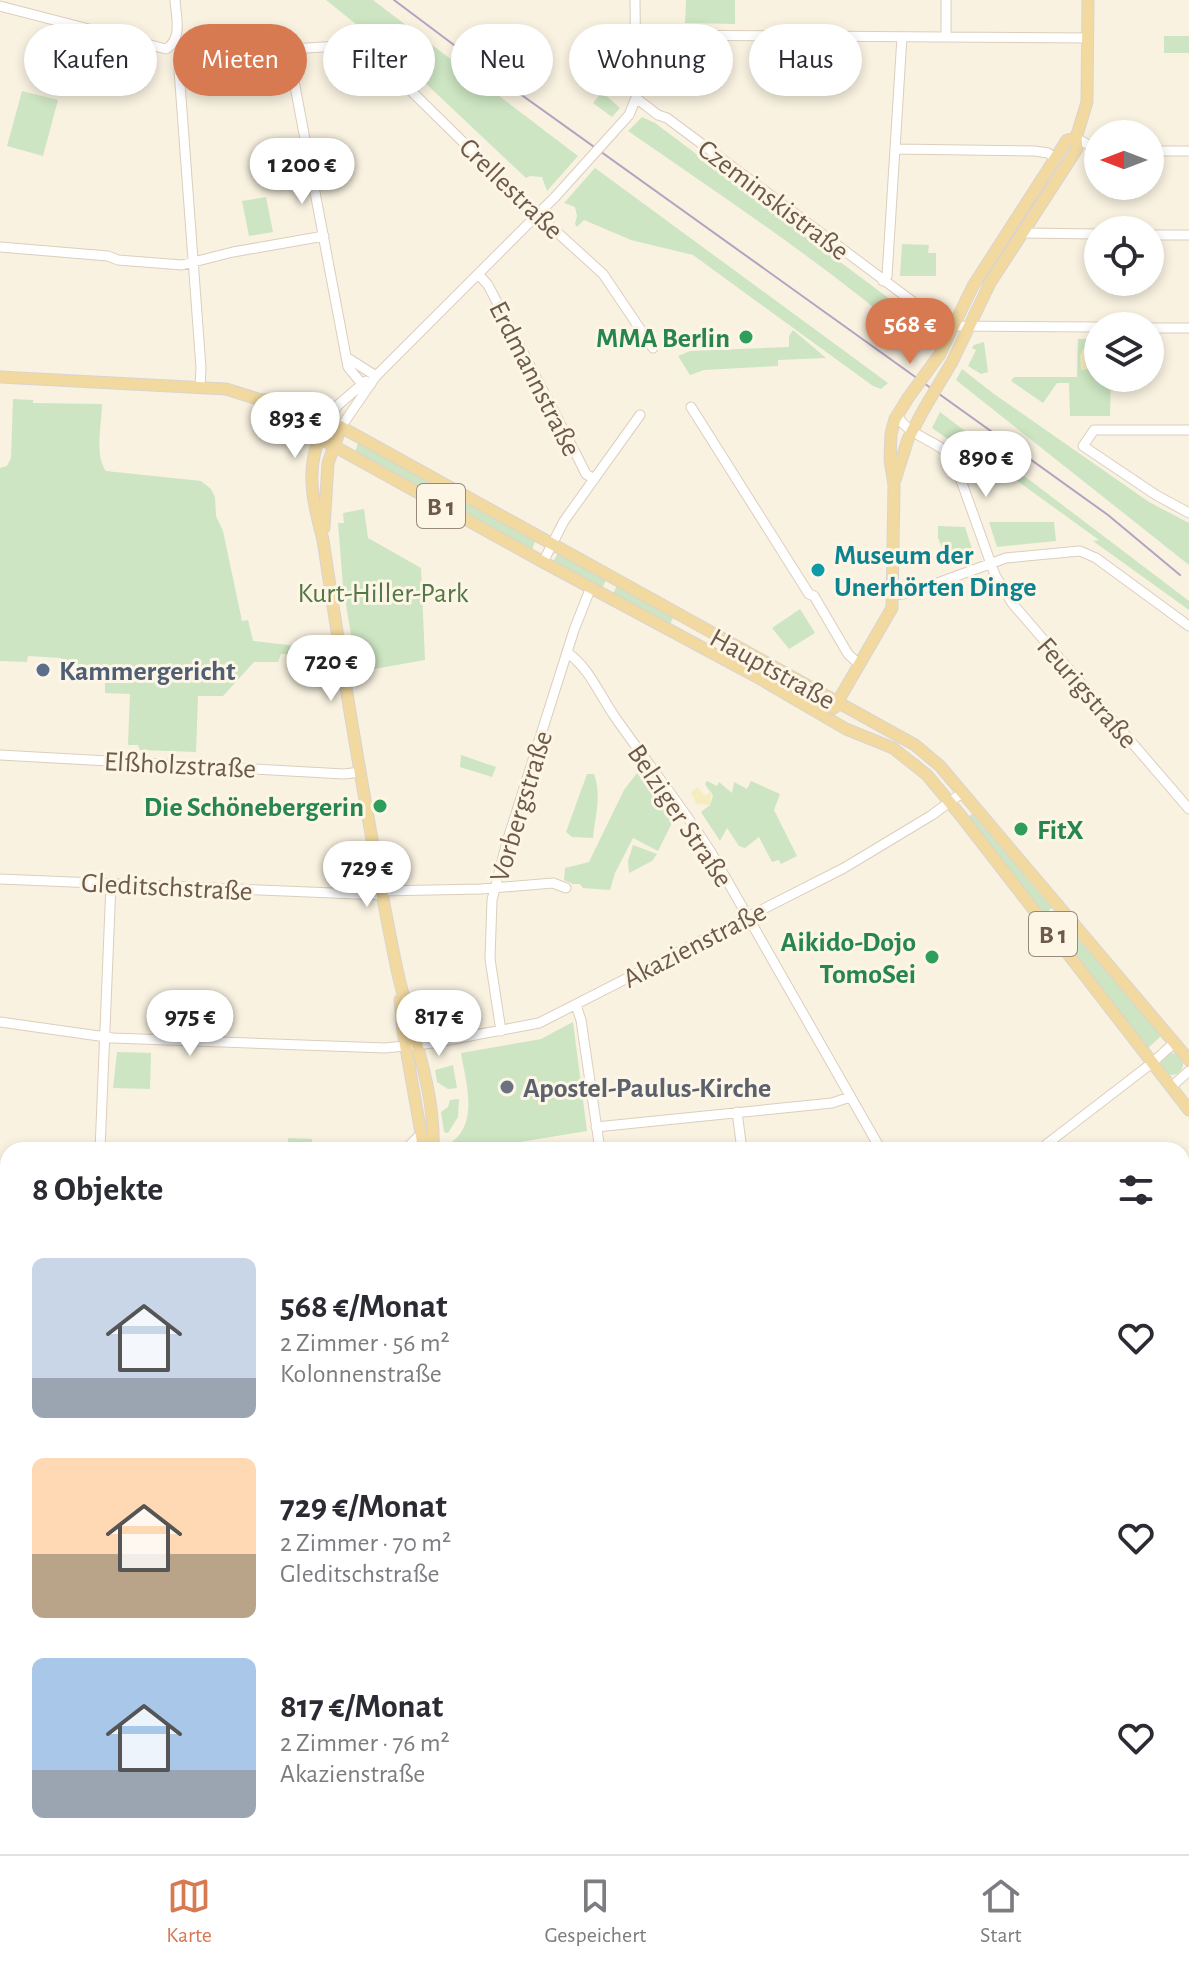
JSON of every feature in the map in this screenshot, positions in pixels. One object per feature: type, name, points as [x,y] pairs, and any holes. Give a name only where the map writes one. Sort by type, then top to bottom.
[{"type":"main road","points":[[894,485],[913,430],[952,362],[990,283],[1077,149],[1076,138],[1087,102],[1088,0]]},
{"type":"main road","points":[[828,718],[890,613],[894,595],[894,485],[890,441],[897,414],[940,354],[978,277],[1067,140],[1076,138]]},
{"type":"main road","name":"B 1","points":[[0,377],[238,391],[261,400],[269,410],[318,437]]},
{"type":"main road","name":"Hauptstraße","points":[[261,400],[274,398],[341,427],[915,745],[940,766],[1189,1060]]},
{"type":"main road","points":[[327,420],[313,452],[311,481],[381,893],[431,1142]]},
{"type":"main road","points":[[323,540],[326,472],[341,427]]},
{"type":"main road","name":"Hauptstraße","points":[[318,437],[846,729],[879,741],[906,757],[927,775],[950,802],[1189,1110]]},
{"type":"main road","points":[[422,1096],[422,1142]]},
{"type":"street","points":[[0,6],[162,49],[173,45],[177,35],[175,0]]},
{"type":"street","points":[[635,0],[635,24]]},
{"type":"street","points":[[946,0],[946,37]]},
{"type":"street","points":[[733,36],[1088,38]]},
{"type":"street","points":[[883,281],[887,276],[902,37]]},
{"type":"street","name":"Crellestraße","points":[[307,48],[352,44],[401,81],[608,279],[653,348]]},
{"type":"street","points":[[181,96],[200,387]]},
{"type":"street","points":[[297,96],[348,367],[370,381]]},
{"type":"street","points":[[327,420],[338,405],[370,381],[538,215],[629,115],[636,98]]},
{"type":"street","name":"Czeminskistraße","points":[[636,98],[937,321],[953,326]]},
{"type":"street","points":[[1076,138],[1084,142]]},
{"type":"street","points":[[895,149],[1035,151],[1048,153],[1056,159]]},
{"type":"street","points":[[1164,151],[1189,151]]},
{"type":"street","points":[[1023,233],[1084,234]]},
{"type":"street","points":[[1164,235],[1189,235]]},
{"type":"street","points":[[0,247],[182,265],[233,252],[324,236]]},
{"type":"street","name":"Erdmannstraße","points":[[479,275],[488,285],[586,474],[594,479]]},
{"type":"street","points":[[953,326],[1084,327]]},
{"type":"street","points":[[1164,328],[1189,328]]},
{"type":"street","points":[[346,357],[364,366],[370,381]]},
{"type":"street","points":[[341,427],[370,381]]},
{"type":"street","points":[[691,407],[809,594],[814,596],[842,645],[860,665]]},
{"type":"street","name":"Feurigstraße","points":[[897,414],[902,423],[953,458],[990,563],[1012,603],[1189,809]]},
{"type":"street","points":[[543,562],[551,543],[640,415]]},
{"type":"street","points":[[1189,430],[1094,430],[1083,446],[1156,495],[1189,513]]},
{"type":"street","points":[[894,595],[910,593],[1006,558],[1084,551],[1189,626]]},
{"type":"street","name":"Vorbergstraße","points":[[501,1031],[489,944],[494,888],[591,587]]},
{"type":"street","name":"Belziger Straße","points":[[568,653],[581,664],[640,753],[686,812],[876,1142]]},
{"type":"street","name":"Elßholzstraße","points":[[0,755],[344,774],[361,772]]},
{"type":"street","name":"Akazienstraße","points":[[0,1022],[104,1038],[412,1046],[539,1023],[844,868],[962,793]]},
{"type":"street","name":"Gleditschstraße","points":[[0,879],[381,893],[553,883],[566,888]]},
{"type":"street","points":[[100,1142],[111,883]]},
{"type":"street","points":[[576,1005],[581,1020],[599,1142]]},
{"type":"street","points":[[1049,1142],[1174,1043]]},
{"type":"street","points":[[1171,1087],[1189,1071]]},
{"type":"street","points":[[596,1127],[832,1103],[850,1097]]},
{"type":"street","points":[[737,1112],[741,1142]]},
{"type":"street","points":[[413,1142],[421,1134]]},
{"type":"green space","points":[[326,0],[373,0],[405,24],[356,24]]},
{"type":"green space","points":[[686,0],[735,0],[735,24],[685,23]]},
{"type":"green space","points":[[1164,36],[1189,36],[1189,53],[1164,53]]},
{"type":"green space","points":[[435,47],[451,59],[451,96],[499,96],[578,156],[547,191],[542,177],[526,178],[435,92]]},
{"type":"green space","points":[[22,91],[24,96],[58,100],[43,156],[7,146]]},
{"type":"green space","points":[[599,96],[606,96],[620,108],[612,117],[593,103]]},
{"type":"green space","points":[[642,117],[655,123],[891,300],[891,306],[919,331],[912,339],[809,257],[628,131]]},
{"type":"green space","points":[[595,168],[888,383],[881,389],[873,386],[693,255],[631,240],[584,220],[577,227],[575,207],[564,203]]},
{"type":"green space","points":[[266,197],[273,232],[249,236],[242,201]]},
{"type":"green space","points":[[902,244],[929,245],[928,253],[936,253],[936,276],[900,276]]},
{"type":"green space","points":[[793,330],[826,358],[778,360],[778,366],[704,370],[690,375],[678,356],[690,351],[789,347],[789,336]]},
{"type":"green space","points":[[1078,339],[1084,339],[1084,392],[1111,392],[1110,416],[1070,416],[1069,383],[1057,383],[1043,403],[1011,381],[1014,377],[1077,377]]},
{"type":"green space","points":[[984,342],[988,372],[981,374],[968,366],[976,350],[972,348],[974,345]]},
{"type":"green space","points":[[962,369],[1149,502],[1189,523],[1189,565],[956,380]]},
{"type":"green space","points":[[13,399],[33,400],[33,403],[102,404],[99,448],[106,471],[201,481],[211,489],[242,621],[248,620],[253,641],[323,649],[324,655],[281,654],[278,662],[254,662],[223,696],[198,696],[196,752],[140,750],[138,745],[128,745],[130,694],[105,693],[105,666],[62,664],[61,658],[28,656],[27,662],[0,661],[0,468],[7,466],[11,458]]},
{"type":"green space","points":[[940,412],[1189,601],[1189,610],[994,464],[984,464],[932,428]]},
{"type":"green space","points":[[358,443],[535,541],[532,550],[355,452]]},
{"type":"green space","name":"Kurt-Hiller-Park","points":[[364,509],[368,538],[421,568],[425,660],[357,672],[343,586],[338,523],[344,523],[343,513]]},
{"type":"green space","points":[[989,522],[1054,522],[1056,541],[997,547]]},
{"type":"green space","points":[[938,526],[965,527],[974,555],[949,565],[938,538]]},
{"type":"green space","points":[[558,553],[606,580],[602,589],[553,562]]},
{"type":"green space","points":[[617,586],[673,618],[669,626],[612,595]]},
{"type":"green space","points":[[800,609],[815,633],[789,649],[772,628]]},
{"type":"green space","points":[[461,755],[496,767],[492,777],[460,767]]},
{"type":"green space","points":[[637,773],[673,821],[658,851],[633,838],[610,890],[583,888],[580,884],[564,880],[565,868],[589,862],[624,790]]},
{"type":"green space","points":[[587,774],[594,774],[598,790],[593,838],[572,837],[566,832]]},
{"type":"green space","points":[[707,781],[717,786],[719,782],[732,793],[734,782],[747,789],[751,781],[780,794],[774,810],[797,856],[781,864],[779,860],[772,862],[759,837],[745,848],[739,846],[727,828],[720,841],[701,812],[710,805],[713,796],[705,784]]},
{"type":"green space","points":[[972,814],[1052,908],[1045,914],[968,817]]},
{"type":"green space","points":[[633,845],[657,854],[652,861],[629,873],[628,861]]},
{"type":"green space","points":[[1056,913],[1161,1036],[1147,1049],[1048,919]]},
{"type":"green space","points":[[573,1022],[587,1131],[520,1142],[450,1142],[463,1128],[467,1117],[468,1091],[461,1053],[541,1039]]},
{"type":"green space","points":[[117,1052],[151,1053],[150,1089],[113,1088]]},
{"type":"green space","points":[[1172,1053],[1183,1064],[1172,1075],[1161,1064]]},
{"type":"green space","points":[[453,1065],[457,1088],[448,1089],[437,1082],[435,1070]]},
{"type":"green space","points":[[459,1099],[458,1117],[448,1133],[444,1132],[441,1112],[448,1107],[450,1100]]},
{"type":"green space","points":[[288,1138],[312,1139],[312,1142],[288,1142]]},
{"type":"sand","points":[[1084,347],[1084,370],[1081,370],[1080,356]]},
{"type":"sand","points":[[698,787],[705,796],[712,791],[710,805],[696,804],[691,792]]},
{"type":"tram line","points":[[394,0],[498,78],[1108,515],[1180,575]]},
{"type":"place","name":"MMA Berlin","points":[[746,337]]},
{"type":"place","name":"Museum der Unerhörten Dinge","points":[[818,570]]},
{"type":"place","name":"Kammergericht","points":[[43,670]]},
{"type":"place","name":"Die Schönebergerin","points":[[380,806]]},
{"type":"place","name":"FitX","points":[[1021,829]]},
{"type":"place","name":"Aikido-Dojo TomoSei","points":[[932,957]]},
{"type":"place","name":"Apostel-Paulus-Kirche","points":[[507,1087]]}]
